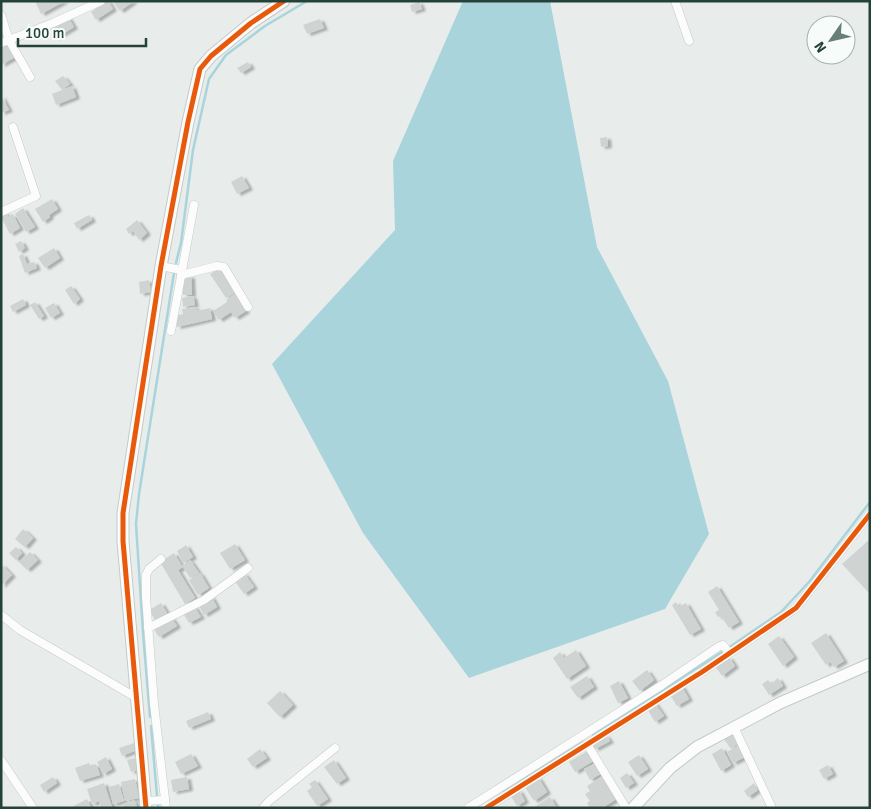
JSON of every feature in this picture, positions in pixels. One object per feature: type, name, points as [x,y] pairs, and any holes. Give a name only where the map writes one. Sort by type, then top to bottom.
[{"type":"street","points":[[1,43],[53,23],[101,1]]},
{"type":"street","points":[[675,1],[689,41]]},
{"type":"street","points":[[161,559],[149,570],[146,576],[146,597],[165,804],[146,804],[123,541],[123,513],[161,266],[200,69],[211,56],[279,3]]},
{"type":"street","points":[[1,15],[10,40],[30,77]]},
{"type":"street","points":[[1,212],[36,196],[13,127]]},
{"type":"street","points":[[171,331],[194,205]]},
{"type":"street","points":[[161,266],[181,273],[217,266],[224,267],[248,307]]},
{"type":"street","points":[[486,808],[796,608],[870,514]]},
{"type":"street","points":[[148,628],[204,600],[248,568]]},
{"type":"street","points":[[1,615],[20,630],[137,698]]},
{"type":"street","points":[[468,808],[662,685],[718,647],[723,645],[729,653]]},
{"type":"street","points":[[633,808],[670,768],[697,747],[780,702],[870,664]]},
{"type":"street","points":[[139,721],[156,720]]},
{"type":"street","points":[[734,726],[772,808]]},
{"type":"street","points":[[584,734],[626,808]]},
{"type":"street","points":[[263,808],[269,801],[335,748]]},
{"type":"street","points":[[1,760],[33,808]]},
{"type":"water","points":[[463,1],[550,1],[597,247],[668,381],[709,534],[665,609],[469,678],[363,533],[272,364],[395,230],[393,161]]},
{"type":"building","points":[[35,1],[65,1],[41,14]]},
{"type":"building","points":[[108,1],[113,9],[96,20],[91,12]]},
{"type":"building","points":[[116,1],[134,1],[120,11],[114,3]]},
{"type":"building","points":[[419,2],[422,9],[412,12],[410,5]]},
{"type":"building","points":[[68,17],[74,27],[56,38],[51,28]]},
{"type":"building","points":[[320,19],[324,28],[307,34],[303,25]]},
{"type":"building","points":[[9,43],[17,56],[1,65],[1,48]]},
{"type":"building","points":[[248,62],[251,67],[241,73],[237,68]]},
{"type":"building","points":[[63,76],[70,84],[62,90],[55,81]]},
{"type":"building","points":[[72,86],[76,97],[56,105],[52,94]]},
{"type":"building","points":[[1,95],[9,110],[1,113]]},
{"type":"building","points":[[607,137],[608,146],[601,147],[600,138]]},
{"type":"building","points":[[242,176],[249,188],[237,194],[231,182]]},
{"type":"building","points":[[52,199],[58,209],[43,222],[35,209]]},
{"type":"building","points":[[23,208],[35,227],[26,232],[15,214]]},
{"type":"building","points":[[5,212],[8,217],[13,214],[20,228],[10,234],[1,217],[1,214]]},
{"type":"building","points":[[89,215],[92,220],[77,229],[74,223]]},
{"type":"building","points":[[137,220],[147,233],[139,240],[133,231],[129,234],[126,229]]},
{"type":"building","points":[[21,241],[25,248],[19,252],[15,244]]},
{"type":"building","points":[[54,248],[60,258],[45,268],[38,258]]},
{"type":"building","points":[[23,254],[27,264],[34,262],[37,268],[25,273],[19,256]]},
{"type":"building","points":[[219,268],[235,293],[226,298],[210,274]]},
{"type":"building","points":[[182,276],[191,276],[192,295],[183,295]]},
{"type":"building","points":[[149,280],[151,292],[140,294],[139,282]]},
{"type":"building","points":[[71,286],[80,299],[74,304],[65,290]]},
{"type":"building","points":[[235,294],[246,311],[235,318],[231,312],[219,320],[213,311]]},
{"type":"building","points":[[193,296],[195,305],[183,307],[182,298]]},
{"type":"building","points":[[23,299],[26,305],[13,312],[10,306]]},
{"type":"building","points":[[35,302],[44,316],[39,319],[30,305]]},
{"type":"building","points":[[54,303],[60,313],[51,318],[45,308]]},
{"type":"building","points":[[196,307],[196,311],[210,308],[212,319],[177,327],[174,316],[183,314],[182,309]]},
{"type":"building","points":[[23,529],[33,538],[25,547],[15,539]]},
{"type":"building","points":[[870,539],[870,594],[842,564]]},
{"type":"building","points":[[235,544],[245,560],[230,569],[220,553]]},
{"type":"building","points":[[186,545],[193,557],[183,563],[177,551]]},
{"type":"building","points":[[16,547],[22,553],[16,560],[9,553]]},
{"type":"building","points":[[30,552],[38,560],[27,570],[19,562]]},
{"type":"building","points":[[174,553],[182,566],[190,560],[199,573],[190,578],[183,567],[178,570],[195,598],[185,604],[160,562]]},
{"type":"building","points":[[1,564],[12,575],[1,586]]},
{"type":"building","points":[[200,573],[209,588],[198,595],[189,580]]},
{"type":"building","points":[[244,573],[254,587],[244,594],[234,580]]},
{"type":"building","points":[[717,586],[739,622],[729,628],[721,616],[718,617],[715,612],[719,610],[708,592]]},
{"type":"building","points":[[211,596],[217,607],[204,615],[198,604]]},
{"type":"building","points":[[676,602],[679,607],[686,603],[701,629],[690,635],[672,605]]},
{"type":"building","points":[[161,603],[167,613],[155,620],[149,610]]},
{"type":"building","points":[[194,606],[201,617],[189,623],[183,613]]},
{"type":"building","points":[[171,617],[177,626],[159,637],[153,628]]},
{"type":"building","points":[[826,633],[844,661],[834,667],[830,662],[826,665],[811,643]]},
{"type":"building","points":[[779,636],[794,657],[783,666],[768,644]]},
{"type":"building","points":[[576,650],[586,666],[567,679],[553,658],[560,652],[564,658]]},
{"type":"building","points":[[729,657],[735,666],[722,676],[715,666]]},
{"type":"building","points":[[647,670],[654,680],[640,691],[632,681]]},
{"type":"building","points":[[587,676],[594,687],[578,698],[570,687]]},
{"type":"building","points":[[778,678],[783,686],[769,695],[762,684],[768,680],[771,684]]},
{"type":"building","points":[[619,681],[628,698],[618,703],[610,686]]},
{"type":"building","points":[[681,685],[689,699],[677,706],[669,693]]},
{"type":"building","points":[[280,691],[293,705],[280,717],[267,703]]},
{"type":"building","points":[[654,702],[664,716],[655,722],[646,707]]},
{"type":"building","points":[[208,712],[211,719],[189,728],[186,721]]},
{"type":"building","points":[[731,732],[739,743],[731,749],[723,738]]},
{"type":"building","points":[[606,735],[610,741],[595,749],[592,744]]},
{"type":"building","points":[[134,743],[137,750],[122,756],[119,748]]},
{"type":"building","points":[[739,745],[745,757],[733,763],[727,752]]},
{"type":"building","points":[[722,748],[731,765],[721,771],[712,754]]},
{"type":"building","points":[[260,749],[267,758],[253,767],[247,759]]},
{"type":"building","points":[[589,750],[595,760],[575,772],[569,762]]},
{"type":"building","points":[[191,754],[198,766],[181,774],[175,762]]},
{"type":"building","points":[[639,755],[648,769],[637,776],[628,762]]},
{"type":"building","points":[[106,757],[112,769],[103,774],[97,762]]},
{"type":"building","points":[[135,758],[139,770],[131,772],[127,760]]},
{"type":"building","points":[[334,760],[346,778],[337,784],[324,767]]},
{"type":"building","points":[[89,763],[90,766],[96,764],[100,775],[80,781],[75,768]]},
{"type":"building","points":[[596,763],[602,773],[590,780],[584,769]]},
{"type":"building","points":[[828,765],[833,774],[824,779],[819,770]]},
{"type":"building","points":[[627,773],[634,783],[626,788],[620,778]]},
{"type":"building","points":[[603,776],[618,798],[602,808],[590,808],[587,803],[590,801],[585,794],[590,791],[587,786]]},
{"type":"building","points":[[53,777],[57,783],[44,792],[40,785]]},
{"type":"building","points":[[187,777],[189,789],[173,792],[171,780]]},
{"type":"building","points":[[538,777],[547,792],[534,801],[524,786]]},
{"type":"building","points":[[135,779],[139,798],[125,801],[121,782]]},
{"type":"building","points":[[315,780],[328,799],[317,806],[307,791],[312,787],[309,784]]},
{"type":"building","points":[[104,783],[112,807],[109,808],[101,808],[99,801],[92,804],[87,789]]},
{"type":"building","points":[[754,783],[758,790],[748,797],[744,791]]},
{"type":"building","points":[[119,784],[124,801],[113,804],[109,787]]},
{"type":"building","points":[[519,790],[525,801],[517,806],[510,795]]},
{"type":"building","points":[[550,797],[557,808],[533,808]]},
{"type":"building","points":[[87,799],[91,808],[70,808]]},
{"type":"building","points":[[134,800],[137,807],[124,808],[123,804]]},
{"type":"waterway","points":[[176,263],[181,243],[193,150],[209,79],[226,55],[265,26],[307,1]]},
{"type":"waterway","points":[[150,717],[136,524],[139,494],[174,273]]},
{"type":"waterway","points":[[731,646],[781,612],[809,582],[870,502]]},
{"type":"waterway","points":[[593,735],[722,652]]},
{"type":"waterway","points":[[151,726],[157,796]]},
{"type":"waterway","points":[[504,792],[583,742]]},
{"type":"cycle path","points":[[146,808],[123,541],[123,513],[161,266],[200,69],[211,56],[251,23],[284,1]]},
{"type":"cycle path","points":[[486,808],[702,672],[796,608],[870,514]]}]
